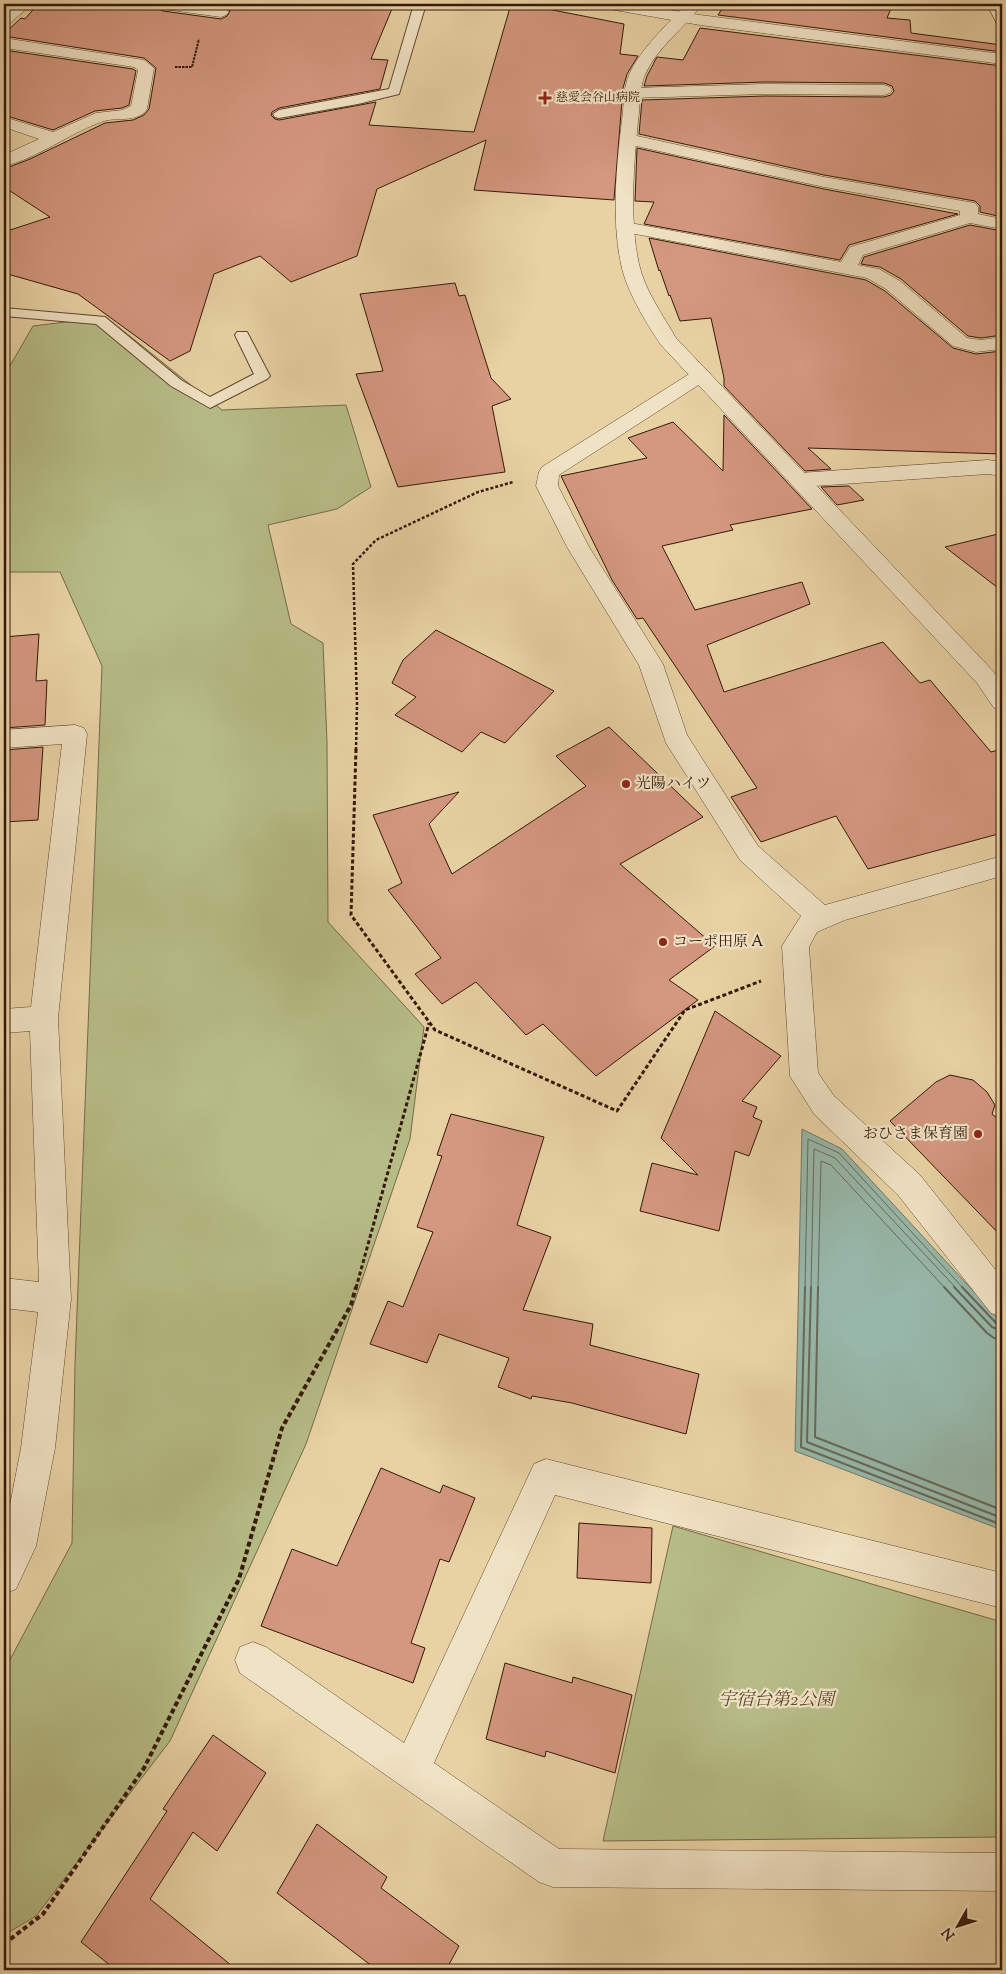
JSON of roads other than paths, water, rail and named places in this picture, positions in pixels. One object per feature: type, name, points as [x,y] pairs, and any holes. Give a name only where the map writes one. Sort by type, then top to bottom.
[{"type":"street","points":[[4,20],[24,4]]},
{"type":"street","points":[[163,4],[221,12]]},
{"type":"street","points":[[609,4],[688,11],[1002,59]]},
{"type":"street","points":[[994,4],[1002,21]]},
{"type":"street","points":[[688,11],[656,48],[637,75],[633,93],[628,139],[625,227],[630,264],[637,286],[668,341],[986,677],[1002,702]]},
{"type":"street","points":[[4,42],[138,63],[146,68],[139,109],[124,115],[102,116],[4,161]]},
{"type":"street","points":[[633,93],[765,89],[884,90]]},
{"type":"street","points":[[4,122],[53,138]]},
{"type":"street","points":[[628,139],[824,182],[969,207],[969,218]]},
{"type":"street","points":[[847,269],[856,251],[969,218],[1002,224]]},
{"type":"street","points":[[625,227],[872,273],[883,277],[960,342],[969,346],[979,347],[1002,343]]},
{"type":"street","points":[[701,374],[549,472],[547,486],[578,547],[651,664],[675,737],[749,853],[821,918]]},
{"type":"street","points":[[800,480],[988,467],[1002,469]]},
{"type":"street","points":[[4,739],[75,734],[44,1018],[55,1299],[36,1456],[19,1546],[4,1577]]},
{"type":"street","points":[[1002,866],[839,911],[808,924],[795,946],[804,1076],[824,1105],[909,1185],[1002,1302]]},
{"type":"street","points":[[4,1021],[44,1018]]},
{"type":"street","points":[[4,1293],[55,1299]]},
{"type":"street","points":[[411,1770],[546,1476],[1002,1591]]},
{"type":"street","points":[[253,1660],[553,1868],[1002,1872]]},
{"type":"lane","points":[[279,114],[358,100],[395,91],[420,4]]},
{"type":"lane","points":[[4,312],[100,320],[176,383],[210,403],[262,376],[242,335]]},
{"type":"water","points":[[802,1129],[842,1149],[1002,1322],[1002,1530],[795,1451]]},
{"type":"place","name":"慈愛会谷山病院","points":[[545,98]]},
{"type":"place","name":"光陽ハイツ","points":[[626,784]]},
{"type":"place","name":"コーポ田原 A","points":[[663,942]]},
{"type":"place","name":"おひさま保育園","points":[[978,1134]]},
{"type":"park label","name":"宇宿台第2公園","points":[[776,1701]]}]
